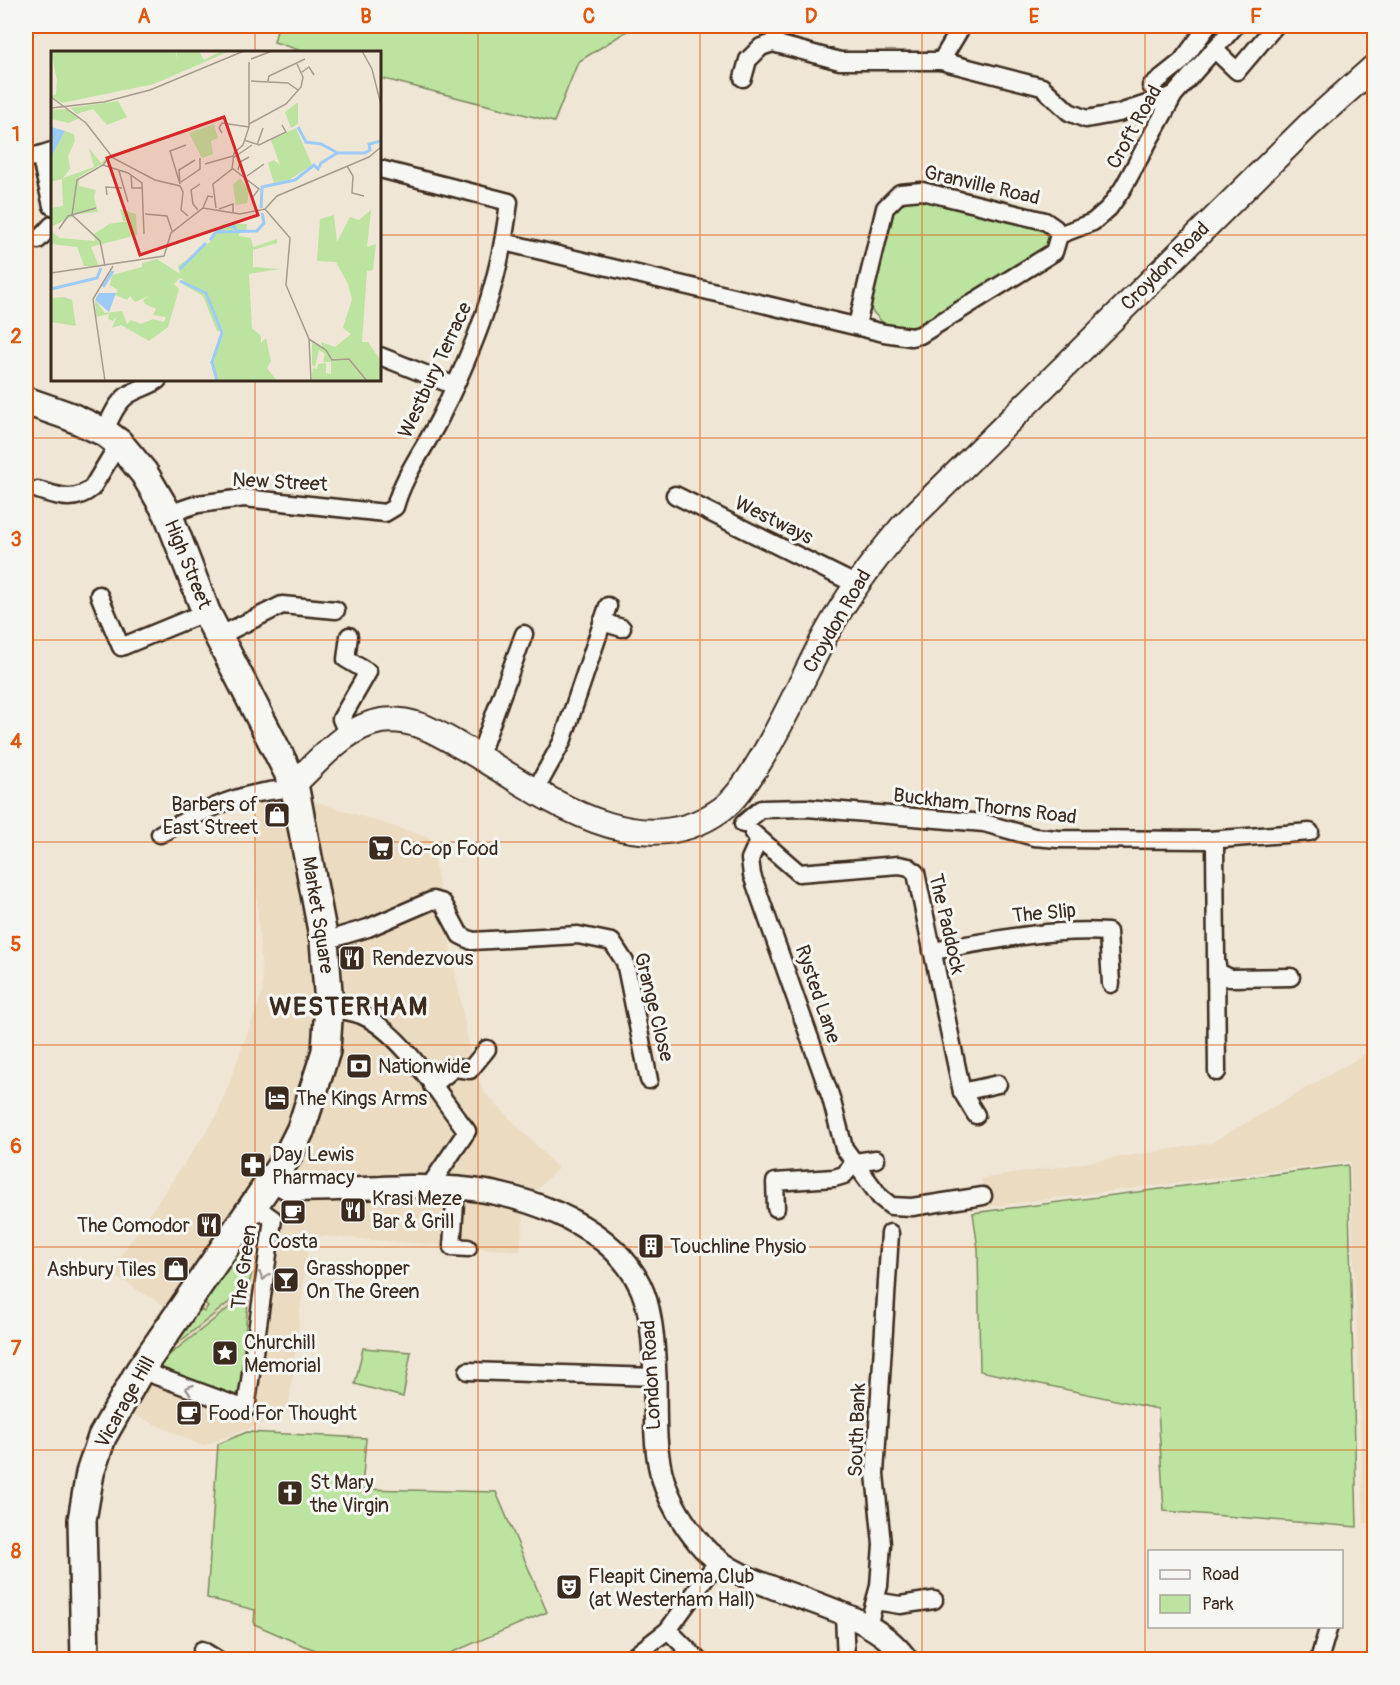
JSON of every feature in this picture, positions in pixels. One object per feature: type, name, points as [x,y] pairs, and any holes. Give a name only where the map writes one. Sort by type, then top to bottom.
[{"type":"main road","name":"Croydon Road","points":[[295,787],[348,735],[359,728],[381,721],[416,723],[603,824],[644,833],[663,834],[683,829],[723,809],[741,789],[760,759],[855,584],[902,527],[1309,125],[1374,67]]},
{"type":"main road","name":"High Street","points":[[26,401],[69,416],[111,438],[144,473],[168,514],[206,612],[295,787]]},
{"type":"main road","name":"Market Square","points":[[273,1180],[301,1129],[326,1051],[328,1009],[324,941],[295,787]]},
{"type":"main road","name":"Vicarage Hill","points":[[85,1659],[82,1552],[86,1491],[102,1437],[140,1370],[273,1180]]},
{"type":"street","points":[[773,43],[778,26]]},
{"type":"street","points":[[941,61],[962,26]]},
{"type":"street","points":[[1151,86],[1181,62],[1208,26]]},
{"type":"street","name":"Croft Road","points":[[1059,235],[1093,222],[1109,208],[1123,188],[1174,95],[1235,26]]},
{"type":"street","points":[[1214,49],[1237,71],[1275,26]]},
{"type":"street","points":[[743,78],[748,60],[761,47],[773,43],[840,61],[941,61],[1042,87],[1069,112],[1086,118],[1119,113],[1174,95]]},
{"type":"street","points":[[39,155],[51,202]]},
{"type":"street","name":"Westbury Terrace","points":[[381,169],[508,202],[504,242],[492,296],[455,386],[409,469],[395,507],[391,511]]},
{"type":"street","name":"Granville Road","points":[[857,325],[885,208],[900,193],[922,191],[1045,220],[1055,228],[1059,235]]},
{"type":"street","points":[[38,240],[51,226]]},
{"type":"street","points":[[504,242],[904,336],[920,335],[1054,252],[1059,235]]},
{"type":"street","points":[[381,356],[455,386]]},
{"type":"street","points":[[38,490],[64,498],[86,493],[92,488],[111,438],[119,403],[127,395],[143,390],[156,381]]},
{"type":"street","name":"Westways","points":[[675,495],[855,584]]},
{"type":"street","name":"New Street","points":[[168,514],[219,499],[244,498],[391,511]]},
{"type":"street","points":[[99,595],[121,647],[206,612]]},
{"type":"street","points":[[219,636],[282,606],[336,610]]},
{"type":"street","points":[[536,789],[562,742],[605,614],[622,628]]},
{"type":"street","points":[[479,757],[524,634]]},
{"type":"street","points":[[348,735],[341,719],[368,672],[346,659],[349,636]]},
{"type":"street","points":[[160,834],[220,802],[295,787]]},
{"type":"street","name":"Buckham Thorns Road","points":[[743,824],[761,809],[798,808],[984,823],[1034,837],[1058,839],[1209,840],[1310,832]]},
{"type":"street","name":"The Paddock","points":[[723,809],[799,873],[899,865],[909,867],[916,873],[962,1092],[976,1115]]},
{"type":"street","name":"Rysted Lane","points":[[759,839],[750,859],[752,875],[831,1098],[844,1148],[880,1197],[891,1206],[912,1206],[983,1196]]},
{"type":"street","points":[[1209,840],[1215,845],[1217,1072]]},
{"type":"street","name":"Grange Close","points":[[324,941],[368,928],[433,900],[443,903],[459,934],[472,941],[578,935],[612,942],[625,962],[649,1080]]},
{"type":"street","name":"The Slip","points":[[932,951],[1033,933],[1074,930],[1108,932],[1111,984]]},
{"type":"street","points":[[1217,965],[1218,972],[1230,978],[1291,977]]},
{"type":"street","points":[[328,1009],[364,1017],[416,1060],[432,1086],[467,1131],[433,1181],[433,1187]]},
{"type":"street","points":[[432,1086],[454,1068],[470,1070],[487,1049]]},
{"type":"street","points":[[962,1092],[998,1084]]},
{"type":"street","points":[[776,1208],[776,1182],[834,1178],[844,1175],[855,1162],[876,1159]]},
{"type":"street","name":"London Road","points":[[273,1180],[290,1190],[433,1187],[496,1192],[528,1201],[578,1224],[615,1252],[632,1275],[646,1300],[653,1340],[654,1445],[665,1491],[694,1537],[718,1561],[743,1574],[868,1626],[907,1659]]},
{"type":"street","points":[[456,1188],[460,1248]]},
{"type":"street","name":"The Green","points":[[140,1370],[246,1409],[273,1219],[255,1206]]},
{"type":"street","name":"South Bank","points":[[868,1626],[875,1601],[882,1544],[875,1474],[890,1233]]},
{"type":"street","points":[[468,1371],[654,1377]]},
{"type":"street","points":[[629,1659],[668,1630],[718,1561]]},
{"type":"street","points":[[875,1601],[900,1605],[934,1599]]},
{"type":"street","points":[[844,1615],[846,1659]]},
{"type":"street","points":[[1318,1659],[1328,1628]]},
{"type":"street","points":[[668,1630],[698,1659]]},
{"type":"street","points":[[202,1650],[218,1659]]},
{"type":"shaded area","points":[[287,793],[430,838],[476,1074],[484,1092],[558,1168],[530,1196],[524,1211],[520,1251],[309,1235],[288,1413],[203,1446],[104,1401],[164,1305],[109,1273],[217,1116],[263,991],[251,800]]},
{"type":"shaded area","points":[[1374,1015],[1374,1523],[1364,1523],[1350,1161],[986,1207],[981,1179],[1211,1143],[1371,1051]]},
{"type":"green space","points":[[278,26],[635,26],[578,62],[554,122],[381,78],[381,51],[302,51],[274,42]]},
{"type":"green space","points":[[911,197],[1044,227],[1051,239],[1046,248],[917,328],[885,325],[872,311],[869,298],[891,213]]},
{"type":"green space","points":[[1348,1165],[1357,1527],[1164,1511],[1158,1409],[980,1371],[978,1249],[973,1213]]},
{"type":"green space","points":[[232,1252],[246,1258],[243,1265],[247,1272],[252,1273],[248,1287],[168,1351],[198,1307],[204,1312],[208,1306],[202,1301]]},
{"type":"green space","points":[[249,1292],[240,1387],[236,1396],[159,1370],[159,1363]]},
{"type":"green space","points":[[363,1348],[411,1352],[403,1397],[355,1384]]},
{"type":"green space","points":[[247,1432],[366,1438],[362,1489],[496,1492],[547,1612],[434,1660],[345,1659],[304,1646],[254,1624],[255,1610],[207,1598],[218,1444]]},
{"type":"place","name":"Barbers of East Street","points":[[277,815]]},
{"type":"place","name":"Co-op Food","points":[[381,848]]},
{"type":"place","name":"Rendezvous","points":[[352,958]]},
{"type":"place","name":"Nationwide","points":[[359,1066]]},
{"type":"place","name":"The Kings Arms","points":[[277,1098]]},
{"type":"place","name":"Day Lewis Pharmacy","points":[[253,1165]]},
{"type":"place","name":"Krasi Meze Bar & Grill","points":[[353,1210]]},
{"type":"place","name":"Costa","points":[[293,1212]]},
{"type":"place","name":"The Comodor","points":[[209,1225]]},
{"type":"place","name":"Touchline Physio","points":[[651,1246]]},
{"type":"place","name":"Ashbury Tiles","points":[[176,1269]]},
{"type":"place","name":"Grasshopper On The Green","points":[[286,1280]]},
{"type":"place","name":"Churchill Memorial","points":[[225,1353]]},
{"type":"place","name":"Food For Thought","points":[[189,1413]]},
{"type":"place","name":"St Mary the Virgin","points":[[290,1493]]},
{"type":"place","name":"Fleapit Cinema Club (at Westerham Hall)","points":[[569,1587]]},
{"type":"district","name":"WESTERHAM","points":[[349,1007]]}]
